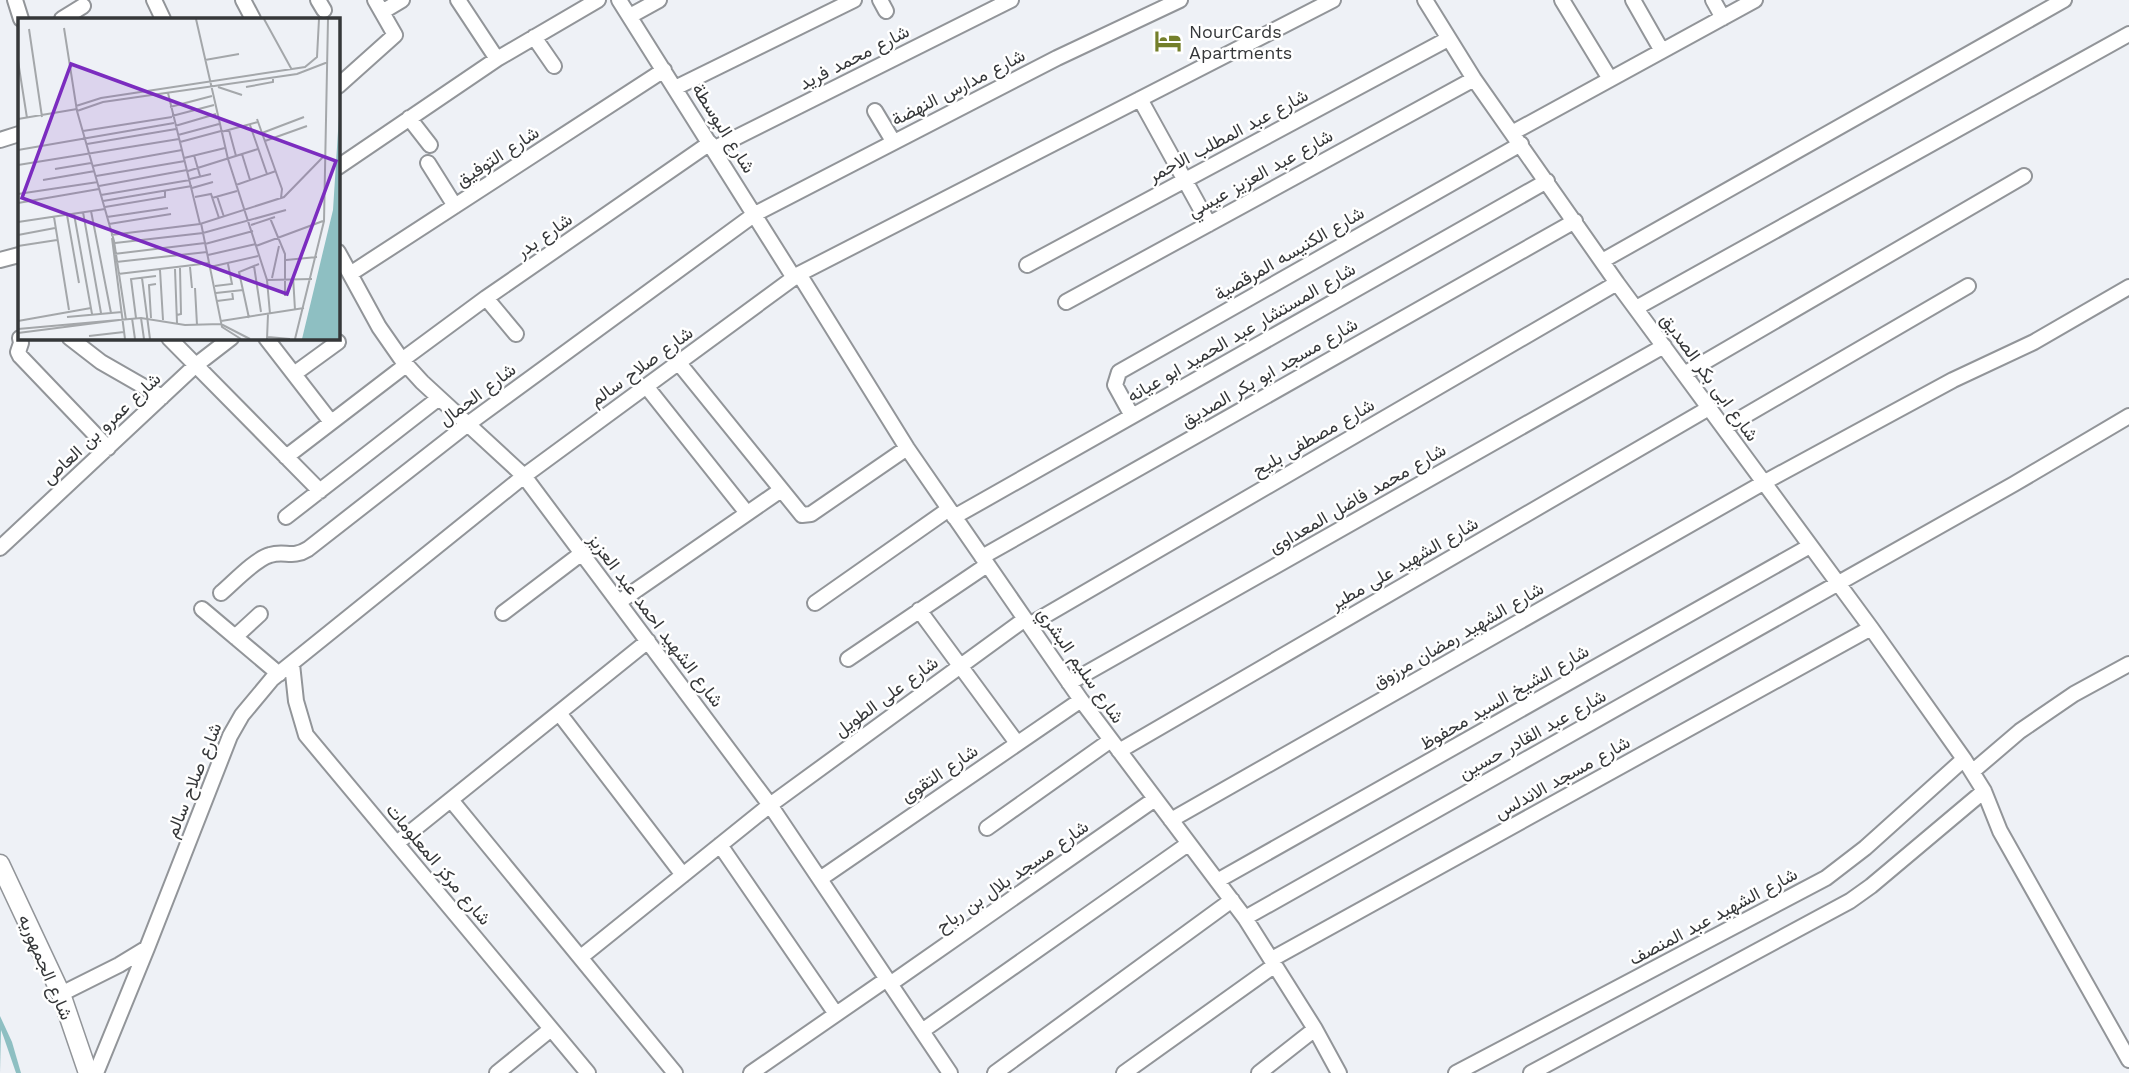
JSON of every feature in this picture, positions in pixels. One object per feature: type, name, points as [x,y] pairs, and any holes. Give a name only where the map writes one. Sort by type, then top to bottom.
[{"type":"street","points":[[0,2],[6,0]]},
{"type":"street","points":[[15,0],[21,18]]},
{"type":"street","points":[[154,0],[163,18]]},
{"type":"street","points":[[243,0],[252,18]]},
{"type":"street","points":[[340,84],[394,37],[395,33],[379,6],[402,0]]},
{"type":"street","points":[[458,0],[498,59]]},
{"type":"street","points":[[340,166],[498,59],[598,0]]},
{"type":"street","name":"شارع البوسطة","points":[[619,0],[796,276]]},
{"type":"street","points":[[630,16],[659,0]]},
{"type":"street","points":[[676,88],[854,0]]},
{"type":"street","name":"شارع محمد فريد","points":[[712,146],[1011,0]]},
{"type":"street","name":"شارع مدارس النهضة","points":[[755,214],[1058,58],[1181,0]]},
{"type":"street","name":"شارع صلاح سالم","points":[[96,1073],[230,736],[256,696],[279,674],[524,476],[796,276],[1333,0]]},
{"type":"street","name":"شارع ابى بكر الصديق","points":[[1425,0],[1474,79],[1617,283],[1964,759],[1984,791],[2000,831],[2129,1060]]},
{"type":"street","points":[[1562,0],[1610,79]]},
{"type":"street","points":[[1633,0],[1662,51]]},
{"type":"street","points":[[1713,0],[1723,18]]},
{"type":"street","name":"شارع الكنيسه المرقصية","points":[[1132,416],[1115,385],[1119,372],[1516,138],[1610,79],[1755,0]]},
{"type":"street","points":[[1602,261],[2064,0]]},
{"type":"street","points":[[64,18],[83,6]]},
{"type":"street","points":[[1636,308],[2129,34]]},
{"type":"street","points":[[534,37],[554,66]]},
{"type":"street","name":"شارع عبد المطلب الاحمر","points":[[1027,265],[1448,39]]},
{"type":"street","name":"شارع التوفيق","points":[[350,274],[664,70]]},
{"type":"street","name":"شارع عبد العزيز عيسي","points":[[1066,302],[1474,79]]},
{"type":"street","points":[[1140,99],[1209,224]]},
{"type":"street","points":[[876,111],[893,141]]},
{"type":"street","points":[[410,118],[430,145]]},
{"type":"street","name":"شارع بدر","points":[[286,457],[486,299],[712,146]]},
{"type":"street","points":[[428,163],[455,206]]},
{"type":"street","points":[[1684,374],[2024,176]]},
{"type":"street","name":"شارع المستشار عبد الحميد ابو عيانه","points":[[815,603],[952,513],[1132,416],[1547,181]]},
{"type":"street","name":"شارع الحمال","points":[[221,593],[264,557],[279,553],[295,555],[308,549],[468,424],[755,214]]},
{"type":"street","name":"شارع مسجد ابو بكر الصديق","points":[[848,659],[985,561],[1575,221]]},
{"type":"street","points":[[0,260],[18,255]]},
{"type":"street","name":"شارع الشهيد احمد عبد العزيز","points":[[340,260],[404,362],[524,476],[619,602],[771,805],[950,1073]]},
{"type":"street","name":"شارع سليم البشري","points":[[796,276],[907,448],[1069,683],[1245,918],[1315,1029],[1339,1073]]},
{"type":"street","name":"شارع مصطفى بليح","points":[[1027,622],[1617,283]]},
{"type":"street","points":[[1724,428],[1968,286]]},
{"type":"street","name":"شارع الشهيد رمضان مرزوق","points":[[1171,820],[1763,483],[1953,380],[2034,342],[2129,287]]},
{"type":"street","points":[[486,299],[516,334]]},
{"type":"street","points":[[20,340],[20,356],[108,448]]},
{"type":"street","points":[[72,340],[100,362],[162,397]]},
{"type":"street","points":[[171,340],[320,491]]},
{"type":"street","name":"شارع عمرو بن العاص","points":[[0,548],[196,365],[228,340]]},
{"type":"street","points":[[268,340],[331,422]]},
{"type":"street","points":[[294,374],[338,342]]},
{"type":"street","name":"شارع محمد فاضل المعداوى","points":[[1069,683],[1664,346]]},
{"type":"street","points":[[678,362],[799,514],[811,514],[907,448]]},
{"type":"street","points":[[646,386],[747,513]]},
{"type":"street","points":[[286,517],[439,398]]},
{"type":"street","name":"شارع الشهيد على مطير","points":[[987,828],[1115,746],[1709,408]]},
{"type":"street","name":"شارع عبد القادر حسين","points":[[1245,918],[1838,584],[2129,416]]},
{"type":"street","points":[[619,602],[780,490]]},
{"type":"street","name":"شارع الشيخ السيد محفوظ","points":[[1217,881],[1810,545]]},
{"type":"street","points":[[503,613],[582,553]]},
{"type":"street","points":[[202,609],[279,674]]},
{"type":"street","points":[[919,610],[1017,743]]},
{"type":"street","points":[[235,637],[260,614]]},
{"type":"street","name":"شارع على الطويل","points":[[580,957],[771,805],[960,666],[1027,622]]},
{"type":"street","name":"شارع مسجد الاندلس","points":[[1124,1073],[1273,962],[1871,628]]},
{"type":"street","points":[[397,844],[648,641]]},
{"type":"street","name":"شارع مركز المعلومات","points":[[292,664],[296,701],[306,735],[588,1073]]},
{"type":"street","points":[[1972,772],[2020,731],[2074,694],[2129,664]]},
{"type":"street","name":"شارع التقوى","points":[[820,879],[1081,700]]},
{"type":"street","points":[[559,713],[683,875]]},
{"type":"street","name":"شارع الشهيد عبد المنصف","points":[[1456,1073],[1826,878],[1865,848],[1964,759]]},
{"type":"street","points":[[1531,1073],[1850,901],[1984,791]]},
{"type":"street","name":"شارع مسجد بلال بن رباح","points":[[751,1073],[1155,799]]},
{"type":"street","points":[[451,800],[676,1073]]},
{"type":"street","points":[[922,1031],[1188,844]]},
{"type":"street","points":[[720,845],[836,1014]]},
{"type":"street","name":"شارع الجمهوريه","points":[[0,864],[61,994],[88,1073]]},
{"type":"street","points":[[995,1073],[1232,900]]},
{"type":"street","points":[[61,994],[147,948]]},
{"type":"street","points":[[498,1073],[551,1029]]},
{"type":"street","points":[[1259,1073],[1315,1029]]},
{"type":"water","points":[[0,1016],[12,1042],[21,1073],[0,1073]]},
{"type":"pier","points":[[1,1030],[4,1038],[16,1073],[0,1073]]},
{"type":"place","name":"NourCards Apartments","points":[[1168,41]]}]
